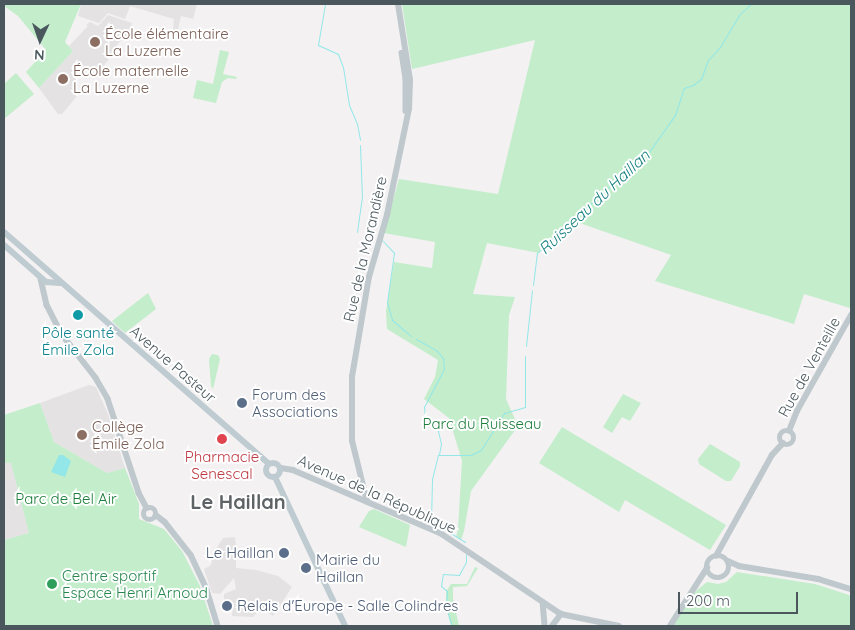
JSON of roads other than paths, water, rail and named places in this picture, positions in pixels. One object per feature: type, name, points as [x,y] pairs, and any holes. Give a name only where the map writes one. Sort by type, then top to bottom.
[{"type":"main road","name":"Avenue Pasteur","points":[[4,232],[196,402],[208,408],[211,414],[269,464]]},
{"type":"main road","points":[[4,245],[41,279],[51,284],[60,283]]},
{"type":"main road","points":[[275,477],[279,475],[281,468],[276,463],[269,464],[266,472],[275,477],[345,626]]},
{"type":"street","name":"Rue de la Morandière","points":[[367,502],[366,490],[352,441],[352,378],[369,277],[387,215],[406,120],[406,79],[396,4]]},
{"type":"street","points":[[35,273],[39,267],[46,269]]},
{"type":"street","points":[[41,279],[44,293],[61,333],[96,378],[108,399],[139,494],[147,508],[154,510],[156,515],[165,522],[194,561],[207,590],[218,626]]},
{"type":"street","points":[[44,293],[51,284]]},
{"type":"street","name":"Rue de Venteille","points":[[789,431],[797,411],[851,316]]},
{"type":"street","points":[[789,431],[794,436],[793,442],[788,445],[783,443],[780,436],[784,432],[789,431]]},
{"type":"street","points":[[670,626],[707,568],[708,562],[716,556],[747,494],[754,486],[772,455],[783,443]]},
{"type":"street","name":"Avenue de la République","points":[[281,468],[289,468],[414,521],[456,542],[560,614],[619,626]]},
{"type":"street","points":[[147,508],[144,513],[147,519],[152,519],[156,515]]},
{"type":"street","points":[[723,543],[728,572]]},
{"type":"street","points":[[716,556],[745,566],[786,572],[851,589]]},
{"type":"street","points":[[695,587],[715,578],[723,578],[728,572],[745,566]]},
{"type":"street","points":[[707,568],[709,574],[715,578]]},
{"type":"street","points":[[543,602],[545,626]]},
{"type":"street","points":[[552,626],[560,614]]},
{"type":"water","points":[[59,455],[63,455],[71,461],[65,477],[51,472]]},
{"type":"waterway","points":[[325,4],[318,45],[338,54],[343,67],[349,105],[357,124],[360,140]]},
{"type":"waterway","name":"Ruisseau du Haillan","points":[[533,285],[537,253],[613,183],[644,159],[675,115],[684,88],[693,85],[701,79],[708,60],[720,47],[739,15],[751,4]]},
{"type":"waterway","points":[[357,232],[362,198],[360,145]]},
{"type":"waterway","points":[[382,240],[394,253],[387,302],[392,320],[411,336]]},
{"type":"waterway","name":"Ruisseau du Haillan","points":[[526,346],[532,290]]},
{"type":"waterway","points":[[416,339],[436,350],[443,358],[444,369],[424,407],[425,416],[438,431],[441,444],[439,454]]},
{"type":"waterway","name":"Ruisseau du Haillan","points":[[465,542],[431,521],[432,479],[438,455],[471,455],[481,450],[504,413],[525,407],[525,356]]},
{"type":"waterway","name":"Ruisseau du Haillan","points":[[452,626],[446,607],[447,591],[441,586],[443,574],[459,575],[466,562],[466,554]]},
{"type":"place","name":"École élémentaire La Luzerne","points":[[95,42]]},
{"type":"place","name":"École maternelle La Luzerne","points":[[63,79]]},
{"type":"place","name":"Pôle santé Émile Zola","points":[[78,315]]},
{"type":"place","name":"Forum des Associations","points":[[242,403]]},
{"type":"place","name":"Collège Émile Zola","points":[[82,435]]},
{"type":"place","name":"Pharmacie Senescal","points":[[222,439]]},
{"type":"place","name":"Le Haillan","points":[[284,553]]},
{"type":"place","name":"Mairie du Haillan","points":[[306,568]]},
{"type":"place","name":"Centre sportif Espace Henri Arnoud","points":[[52,584]]},
{"type":"place","name":"Relais d'Europe - Salle Colindres","points":[[227,606]]},
{"type":"district","name":"Le Haillan","points":[[238,501]]},
{"type":"park label","name":"Parc du Ruisseau","points":[[482,424]]},
{"type":"park label","name":"Parc de Bel Air","points":[[66,499]]}]
